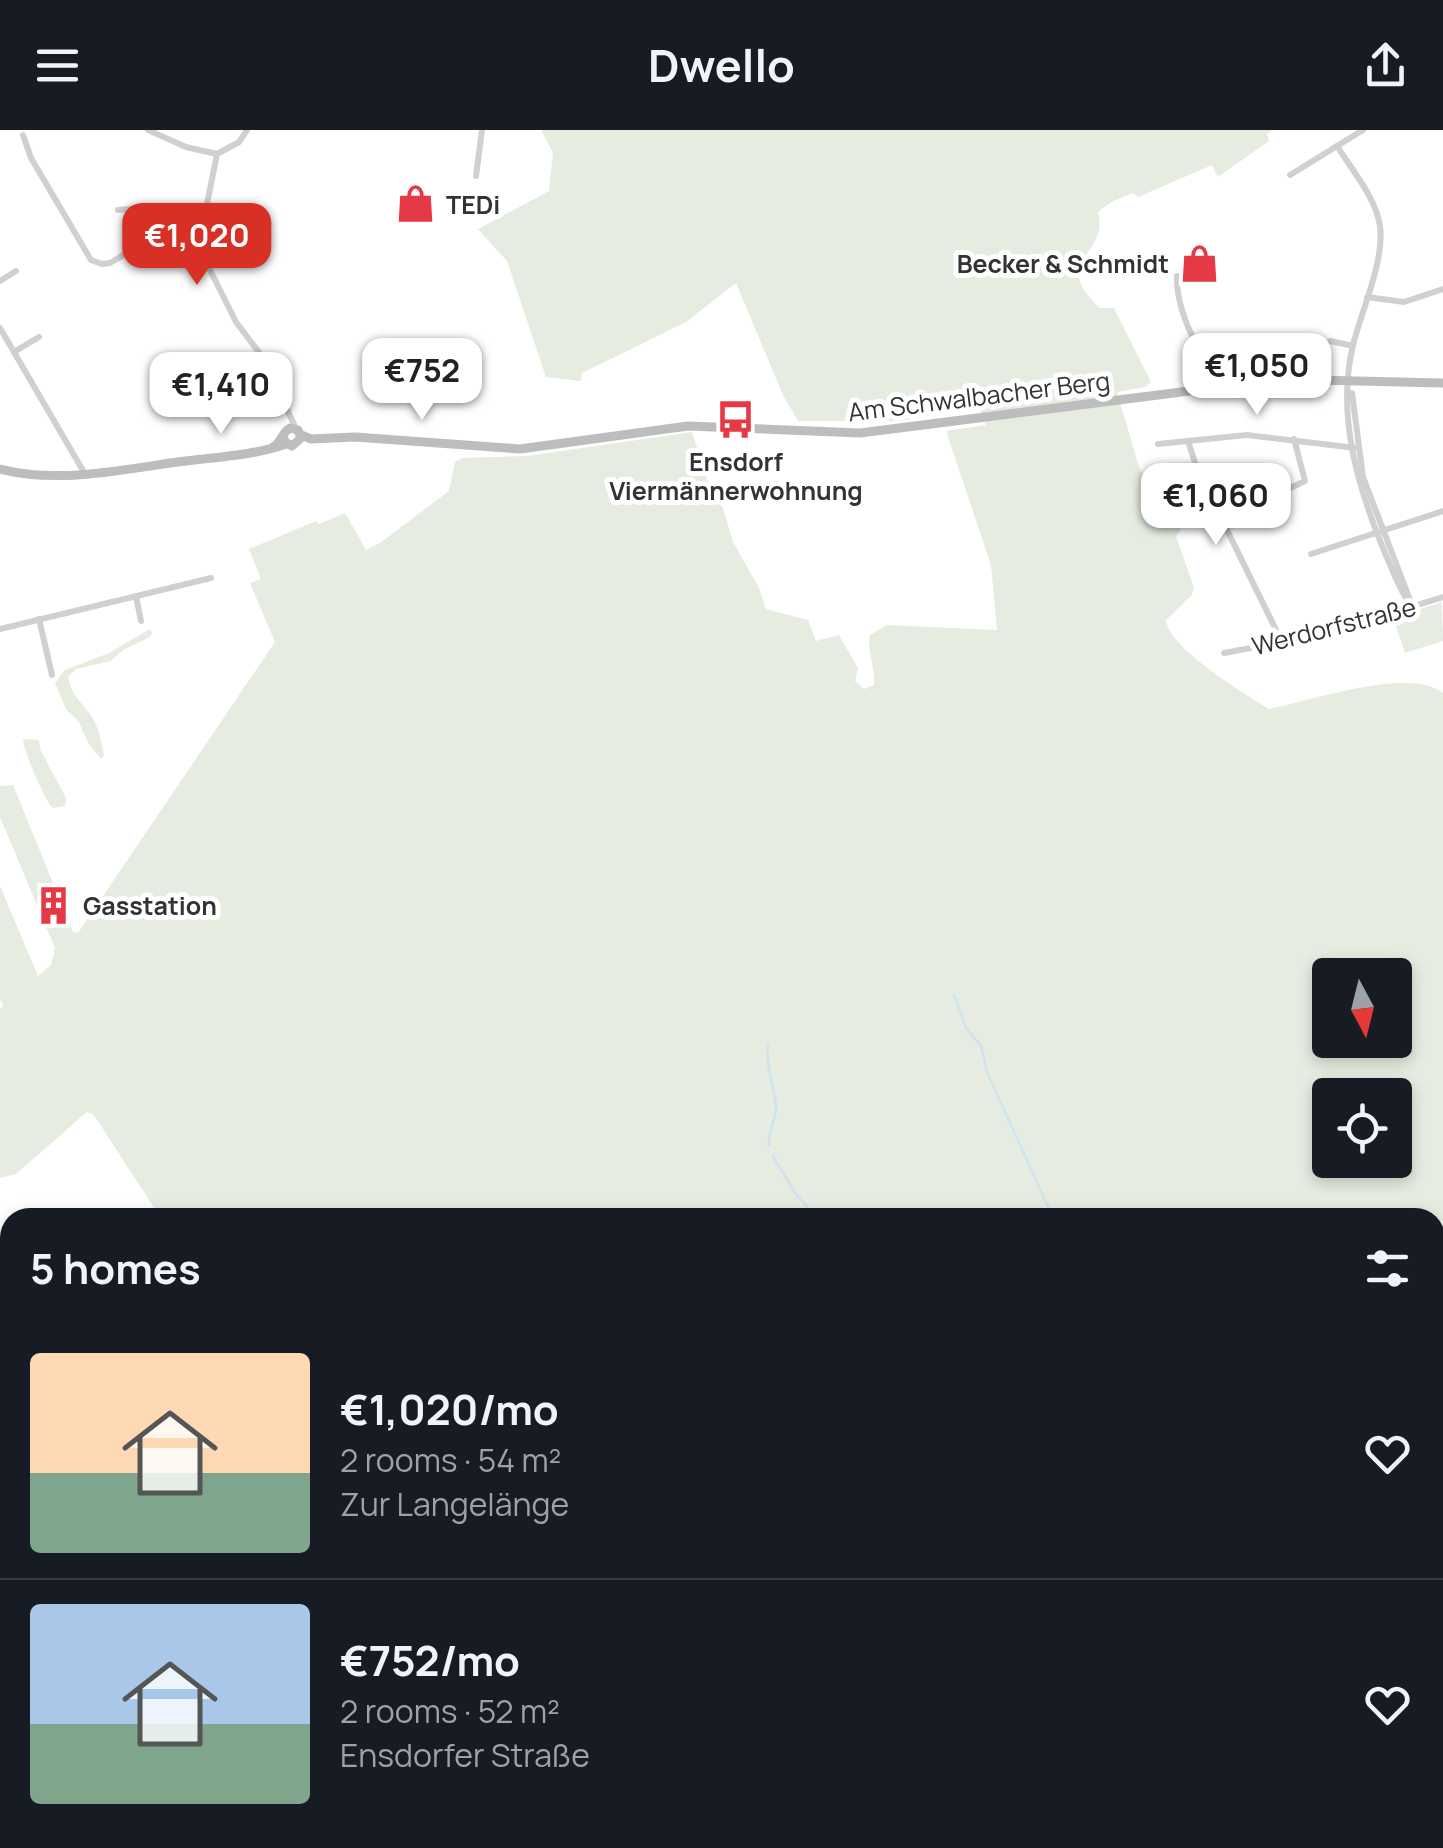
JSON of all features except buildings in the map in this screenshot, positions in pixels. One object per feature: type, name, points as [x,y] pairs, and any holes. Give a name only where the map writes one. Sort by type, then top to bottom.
[{"type":"main road","name":"Am Schwalbacher Berg","points":[[292,436],[520,449],[688,426],[860,432],[1282,382],[1443,382]]},
{"type":"main road","points":[[0,469],[45,478],[86,474],[271,448],[292,436]]},
{"type":"street","points":[[148,130],[186,147],[217,154],[239,142],[246,130]]},
{"type":"street","points":[[476,176],[482,130]]},
{"type":"street","points":[[1290,175],[1364,130]]},
{"type":"street","points":[[23,134],[32,158],[87,255],[96,263],[110,263],[168,224]]},
{"type":"street","points":[[1338,146],[1372,204],[1380,227],[1380,243],[1353,346],[1350,382],[1354,448],[1380,532],[1412,608]]},
{"type":"street","points":[[217,154],[200,243],[207,269],[236,322],[259,350],[284,401],[292,436]]},
{"type":"street","points":[[118,210],[130,209],[201,234]]},
{"type":"street","points":[[0,280],[16,271]]},
{"type":"street","points":[[1177,276],[1176,291],[1198,347],[1209,357],[1304,354],[1331,342],[1353,346]]},
{"type":"street","points":[[1367,297],[1404,302],[1443,289]]},
{"type":"street","points":[[0,328],[86,474]]},
{"type":"street","points":[[14,352],[39,337]]},
{"type":"street","points":[[1158,444],[1247,435],[1354,448]]},
{"type":"street","points":[[1284,492],[1305,481],[1294,439]]},
{"type":"street","points":[[1188,441],[1282,642]]},
{"type":"street","points":[[1311,554],[1443,511]]},
{"type":"street","points":[[0,629],[211,578]]},
{"type":"street","points":[[136,596],[142,621]]},
{"type":"street","name":"Werdorfstraße","points":[[1224,653],[1320,634],[1443,597]]},
{"type":"street","points":[[40,619],[52,674]]},
{"type":"shaded area","points":[[541,130],[1273,130],[1267,134],[1269,141],[1218,177],[1212,165],[1138,197],[1133,193],[1113,201],[1098,212],[1097,236],[1076,271],[1084,291],[1099,308],[1114,308],[1151,382],[1145,387],[1117,392],[1139,467],[1154,496],[1181,498],[1198,491],[1204,503],[1190,513],[1176,537],[1194,587],[1192,595],[1166,620],[1179,643],[1209,669],[1269,709],[1384,684],[1428,686],[1443,693],[1443,1208],[154,1208],[94,1115],[87,1112],[16,1174],[0,1178],[0,1009],[4,1005],[0,1000],[0,886],[38,976],[51,965],[55,948],[0,817],[0,786],[13,785],[73,932],[78,933],[275,642],[250,583],[261,579],[249,549],[345,513],[366,550],[449,491],[455,462],[462,458],[527,456],[692,432],[733,542],[766,609],[808,620],[816,641],[839,635],[858,668],[855,681],[864,689],[874,685],[870,635],[887,625],[997,630],[991,565],[946,431],[986,425],[979,408],[897,421],[798,421],[783,395],[736,283],[686,322],[582,373],[581,381],[546,377],[507,261],[478,229],[549,191],[553,153]]},
{"type":"shaded area","points":[[1442,602],[1443,641],[1405,653],[1393,618]]},
{"type":"shaded area","points":[[150,629],[150,637],[123,650],[111,661],[76,669],[68,677],[98,729],[104,755],[101,759],[79,722],[66,709],[55,683],[65,670],[109,653]]},
{"type":"shaded area","points":[[23,739],[39,740],[66,798],[65,806],[53,808],[49,804]]},
{"type":"waterway","points":[[954,995],[966,1028],[981,1046],[987,1072],[1048,1208]]},
{"type":"waterway","points":[[768,1046],[776,1109],[769,1145]]},
{"type":"waterway","points":[[773,1156],[808,1208]]},
{"type":"place","name":"TEDi","points":[[416,204]]},
{"type":"place","name":"Becker & Schmidt","points":[[1199,263]]},
{"type":"place","name":"Ensdorf Viermännerwohnung","points":[[736,420]]},
{"type":"place","name":"Gasstation","points":[[53,905]]}]
